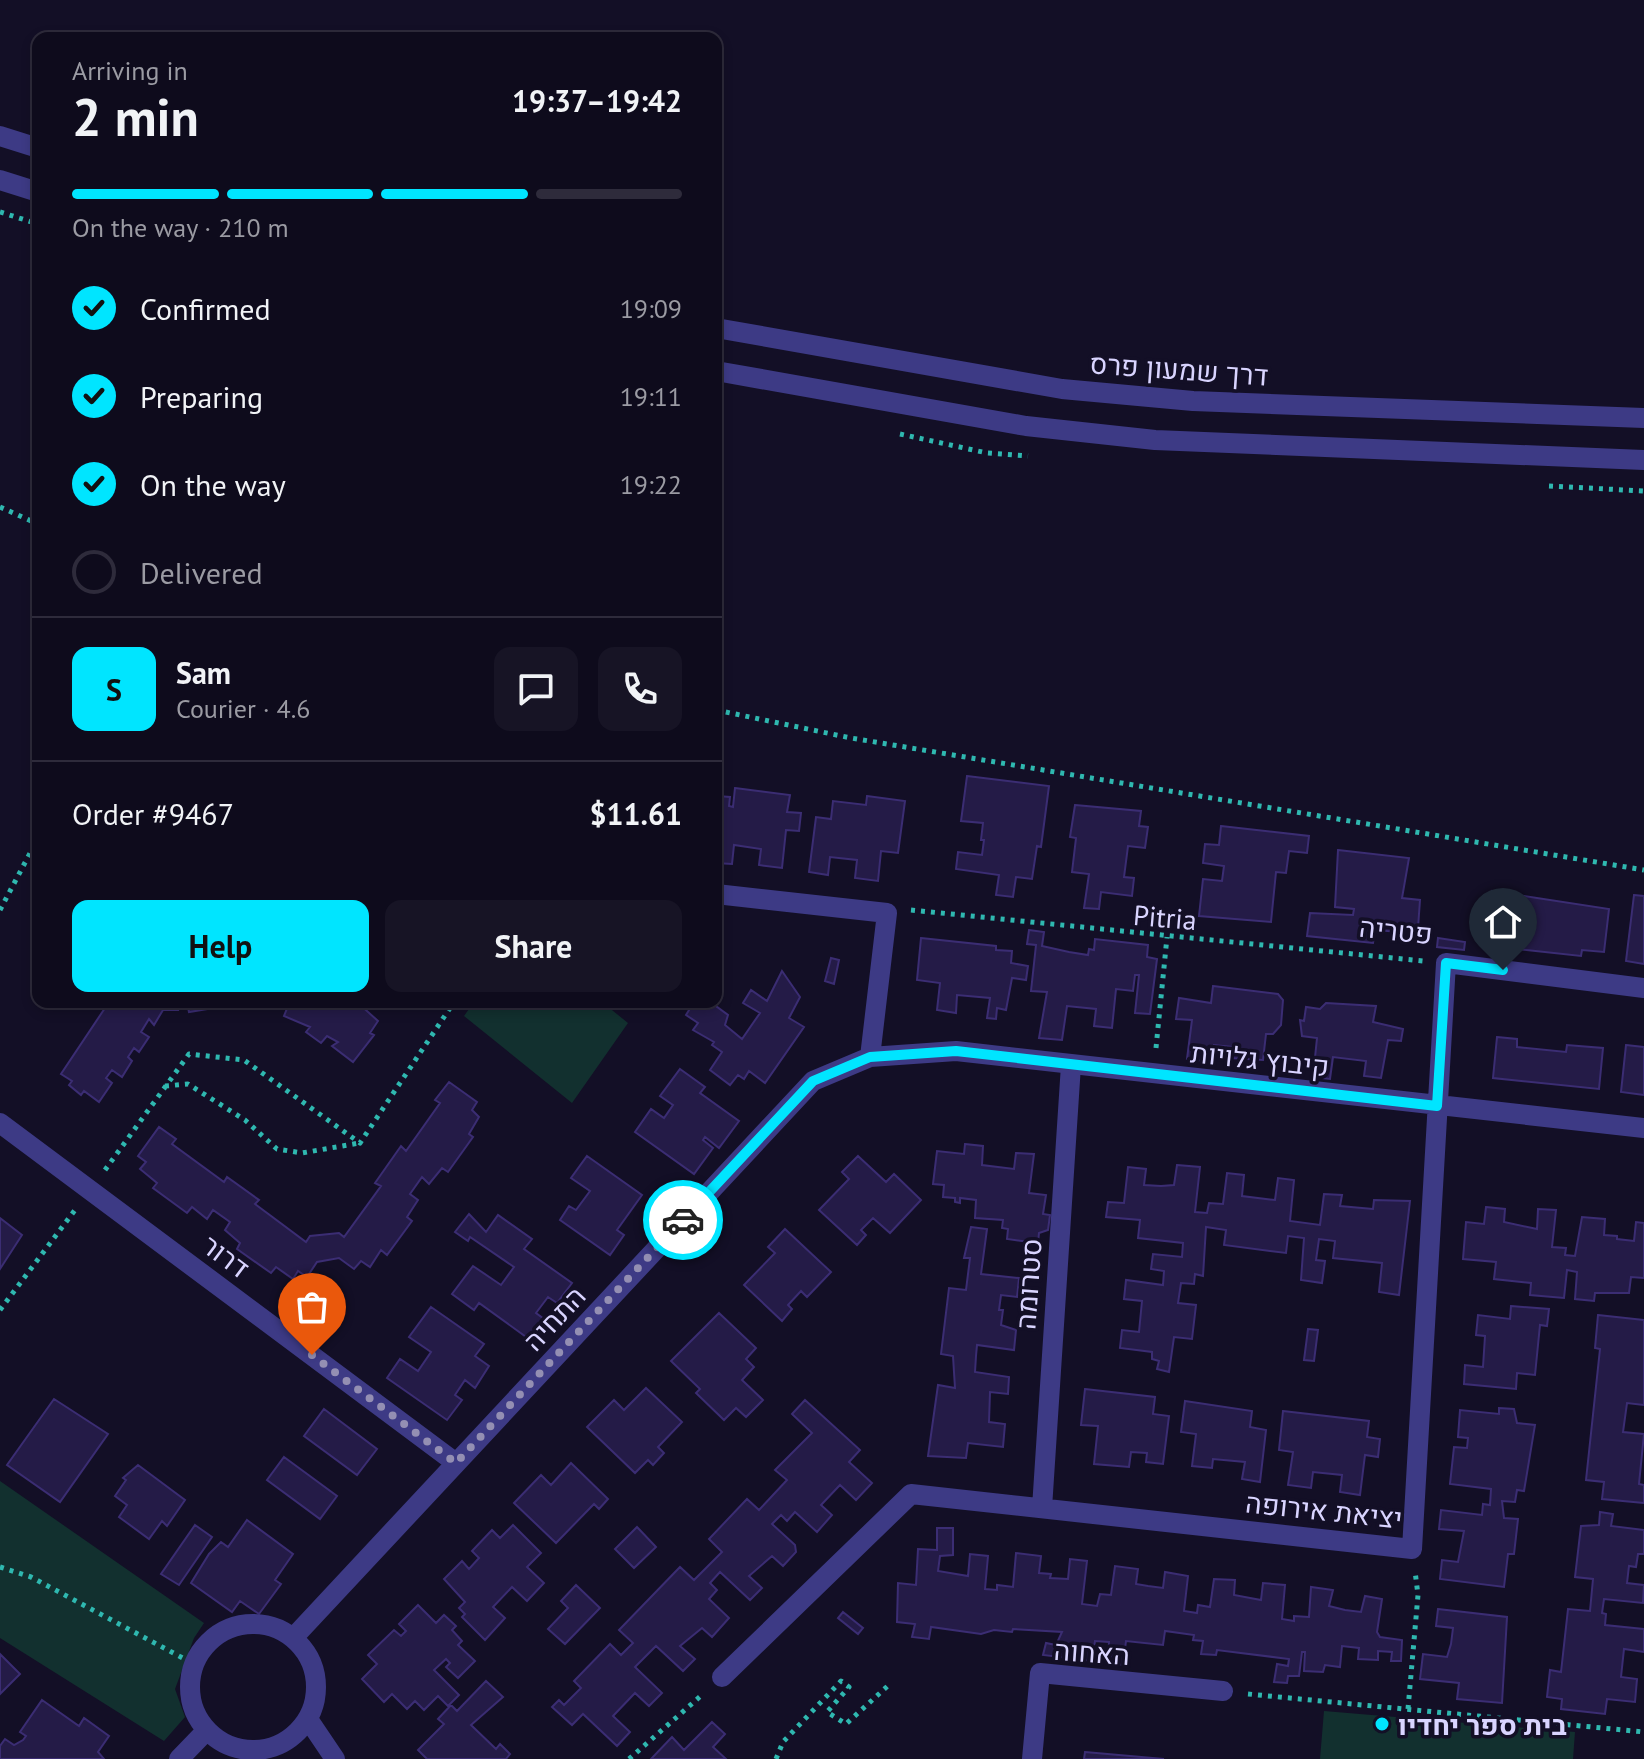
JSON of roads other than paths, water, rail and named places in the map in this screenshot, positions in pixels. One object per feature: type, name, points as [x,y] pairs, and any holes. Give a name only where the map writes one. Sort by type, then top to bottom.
[{"type":"street","points":[[0,136],[32,146]]},
{"type":"street","points":[[0,180],[32,190]]},
{"type":"street","name":"דרך שמעון פרס","points":[[722,329],[1062,389],[1193,401],[1644,418]]},
{"type":"street","points":[[722,372],[1026,426],[1155,440],[1644,460]]},
{"type":"street","points":[[722,895],[887,913],[870,1057]]},
{"type":"street","name":"פטריה","points":[[1446,963],[1644,988]]},
{"type":"street","name":"יציאת אירופה","points":[[722,1677],[911,1494],[1412,1549],[1446,963]]},
{"type":"street","name":"קיבוץ גלויות","points":[[870,1057],[956,1051],[1644,1128]]},
{"type":"street","name":"התחיה","points":[[293,1638],[813,1081],[870,1057]]},
{"type":"street","name":"סטרומה","points":[[1042,1508],[1071,1065]]},
{"type":"street","name":"דרור","points":[[0,1123],[456,1463]]},
{"type":"street","points":[[252,1624],[274,1627],[293,1638],[309,1655],[316,1676],[316,1698],[308,1719],[274,1753],[225,1743],[207,1730],[193,1707],[190,1685],[194,1664],[205,1645],[223,1631],[252,1624]]},
{"type":"street","name":"האחוה","points":[[1032,1759],[1040,1673],[1223,1691]]},
{"type":"street","points":[[308,1719],[335,1759]]},
{"type":"street","points":[[179,1759],[207,1730]]},
{"type":"place","name":"בית ספר יחדיו","points":[[1382,1724]]}]
